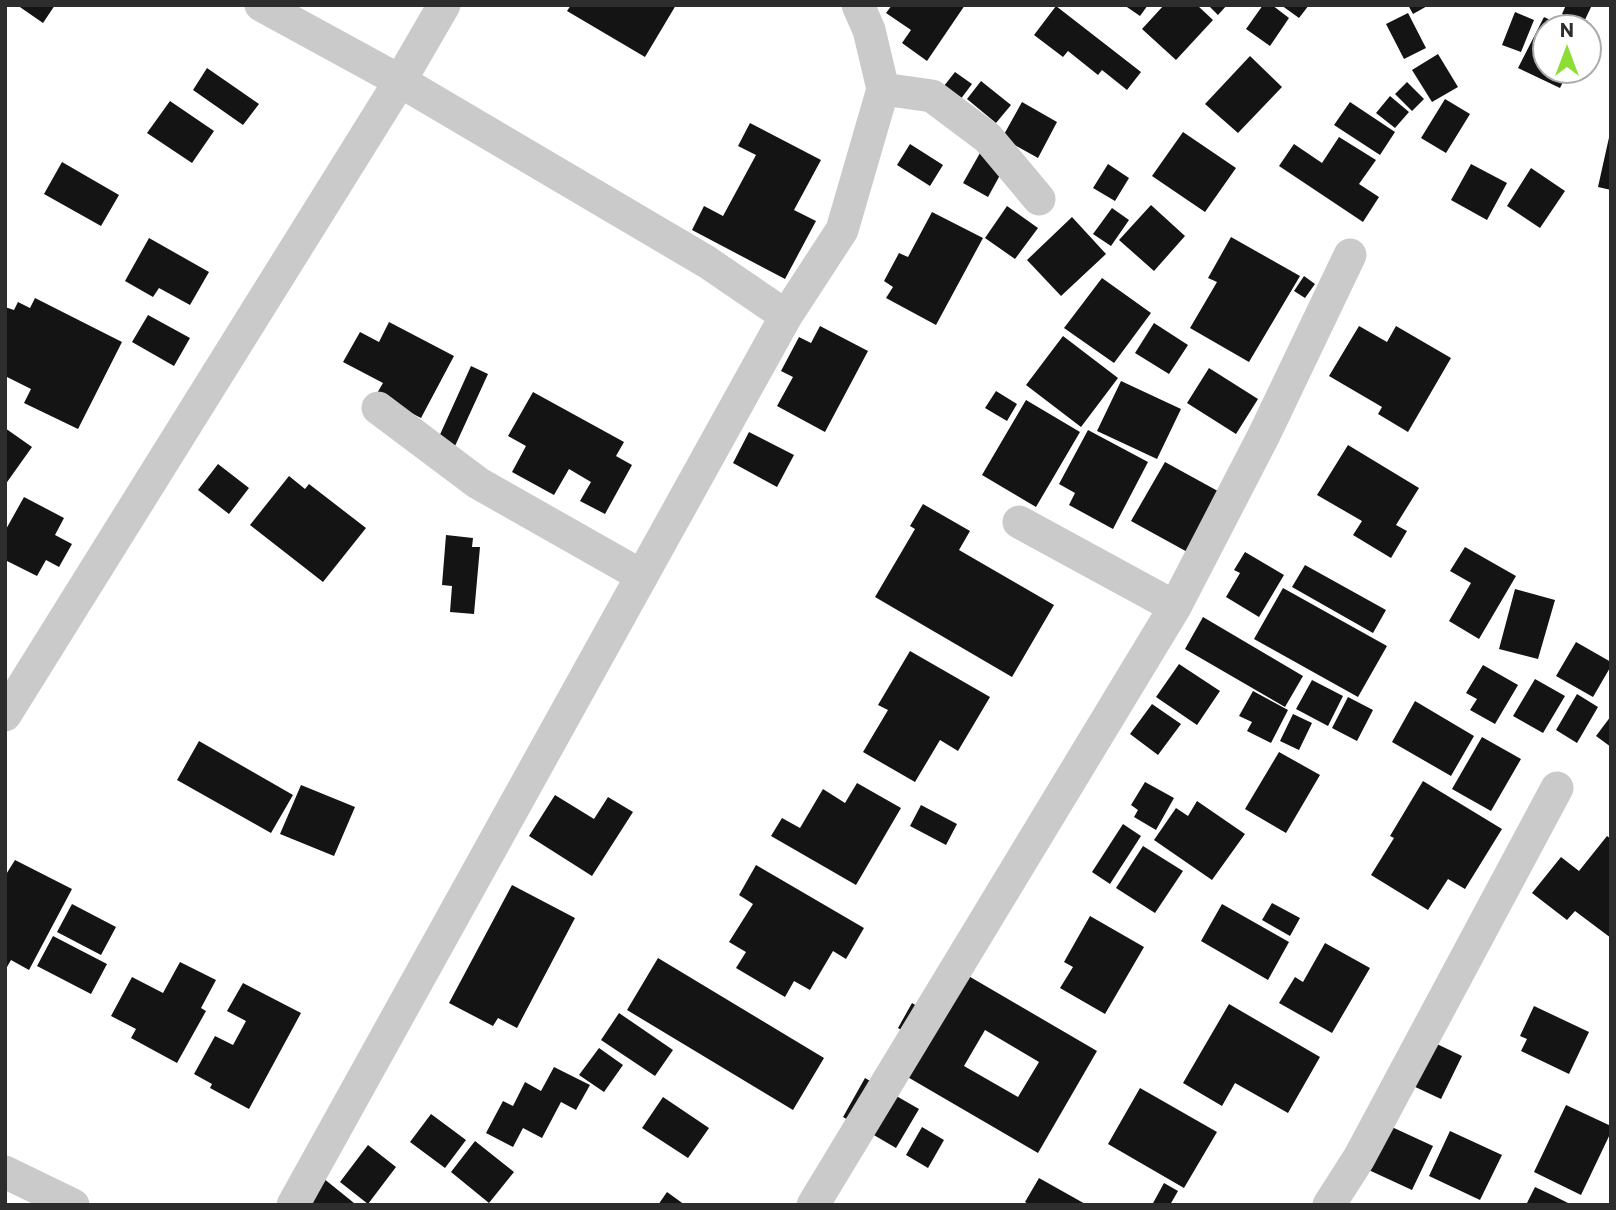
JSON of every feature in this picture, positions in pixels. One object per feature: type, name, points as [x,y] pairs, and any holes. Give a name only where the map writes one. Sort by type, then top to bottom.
[{"type":"street","points":[[261,5],[400,82],[707,262],[786,316]]},
{"type":"street","points":[[5,715],[400,82],[444,5]]},
{"type":"street","points":[[293,1205],[786,316],[842,230],[883,89],[869,30],[858,5]]},
{"type":"street","points":[[883,89],[932,96],[988,138],[1039,199]]},
{"type":"street","points":[[813,1205],[1175,607],[1264,435],[1350,255]]},
{"type":"street","points":[[378,408],[478,483],[642,576]]},
{"type":"street","points":[[1019,522],[1175,607]]},
{"type":"street","points":[[1329,1205],[1359,1158],[1557,788]]},
{"type":"street","points":[[5,1172],[73,1205]]},
{"type":"building","points":[[17,5],[55,5],[43,23]]},
{"type":"building","points":[[571,5],[676,5],[645,57],[567,11]]},
{"type":"building","points":[[892,5],[965,5],[927,61],[902,43],[911,30],[886,13]]},
{"type":"building","points":[[1124,5],[1148,5],[1140,16]]},
{"type":"building","points":[[1164,5],[1197,5],[1213,20],[1176,60],[1142,29]]},
{"type":"building","points":[[1208,5],[1227,5],[1218,15]]},
{"type":"building","points":[[1263,5],[1272,5],[1289,18],[1270,46],[1246,29]]},
{"type":"building","points":[[1281,5],[1309,5],[1299,18]]},
{"type":"building","points":[[1408,5],[1429,5],[1413,14]]},
{"type":"building","points":[[1566,5],[1592,5],[1588,14],[1562,14]]},
{"type":"building","points":[[1056,6],[1141,72],[1127,90],[1102,70],[1098,75],[1068,51],[1063,57],[1034,35]]},
{"type":"building","points":[[1515,12],[1532,19],[1521,52],[1502,45]]},
{"type":"building","points":[[1408,13],[1426,48],[1404,59],[1386,24]]},
{"type":"building","points":[[1532,41],[1532,75],[1518,68]]},
{"type":"building","points":[[1438,54],[1458,87],[1432,102],[1412,70]]},
{"type":"building","points":[[1250,56],[1282,87],[1238,133],[1205,104]]},
{"type":"building","points":[[207,68],[259,104],[243,125],[193,90]]},
{"type":"building","points":[[955,72],[972,84],[957,104],[940,91]]},
{"type":"building","points":[[981,81],[1011,105],[996,123],[967,99]]},
{"type":"building","points":[[1407,82],[1424,99],[1412,111],[1395,94]]},
{"type":"building","points":[[1390,96],[1409,112],[1395,128],[1376,113]]},
{"type":"building","points":[[1445,99],[1470,114],[1446,153],[1421,138]]},
{"type":"building","points":[[170,101],[214,131],[192,163],[147,133]]},
{"type":"building","points":[[1022,102],[1057,122],[1038,158],[1002,138]]},
{"type":"building","points":[[1350,102],[1395,132],[1380,155],[1334,125]]},
{"type":"building","points":[[750,123],[821,160],[794,210],[816,221],[785,279],[692,230],[704,206],[723,216],[756,155],[738,146]]},
{"type":"building","points":[[1183,132],[1236,168],[1205,212],[1152,176]]},
{"type":"building","points":[[1611,133],[1611,190],[1598,187]]},
{"type":"building","points":[[1339,137],[1376,160],[1359,184],[1379,197],[1363,222],[1279,166],[1294,144],[1322,163]]},
{"type":"building","points":[[910,144],[943,165],[930,186],[897,165]]},
{"type":"building","points":[[980,153],[1005,166],[988,197],[963,183]]},
{"type":"building","points":[[62,162],[119,195],[101,226],[44,194]]},
{"type":"building","points":[[1108,164],[1129,178],[1115,201],[1093,188]]},
{"type":"building","points":[[1471,164],[1507,183],[1487,220],[1451,200]]},
{"type":"building","points":[[1531,168],[1565,191],[1540,228],[1507,206]]},
{"type":"building","points":[[1151,205],[1185,236],[1154,271],[1119,240]]},
{"type":"building","points":[[1007,206],[1038,228],[1015,259],[985,238]]},
{"type":"building","points":[[1112,208],[1129,220],[1111,246],[1093,234]]},
{"type":"building","points":[[932,212],[983,238],[936,325],[886,298],[893,287],[884,281],[899,253],[908,257]]},
{"type":"building","points":[[1072,217],[1106,254],[1061,296],[1027,260]]},
{"type":"building","points":[[1231,237],[1300,276],[1249,362],[1190,328],[1217,282],[1208,278]]},
{"type":"building","points":[[149,238],[209,272],[190,305],[159,288],[153,297],[125,281]]},
{"type":"building","points":[[1304,276],[1315,284],[1305,298],[1294,291]]},
{"type":"building","points":[[1102,278],[1151,313],[1114,363],[1064,328]]},
{"type":"building","points":[[35,298],[122,342],[78,429],[24,403],[31,389],[5,376],[5,307],[14,310],[18,302],[30,308]]},
{"type":"building","points":[[148,315],[190,338],[174,366],[132,342]]},
{"type":"building","points":[[389,322],[454,356],[421,418],[376,395],[383,383],[343,362],[360,332],[379,342]]},
{"type":"building","points":[[1154,323],[1188,345],[1169,374],[1135,353]]},
{"type":"building","points":[[820,326],[868,351],[825,432],[777,406],[793,377],[781,371],[799,337],[811,343]]},
{"type":"building","points":[[1359,326],[1387,342],[1396,326],[1451,358],[1408,432],[1378,414],[1382,407],[1329,376]]},
{"type":"building","points":[[1063,336],[1118,378],[1081,427],[1026,385]]},
{"type":"building","points":[[471,366],[488,374],[455,446],[438,439]]},
{"type":"building","points":[[1209,368],[1258,399],[1236,434],[1187,403]]},
{"type":"building","points":[[1121,381],[1181,409],[1157,459],[1097,431]]},
{"type":"building","points":[[996,391],[1017,404],[1007,421],[985,408]]},
{"type":"building","points":[[533,392],[624,442],[616,456],[632,465],[605,514],[580,501],[591,482],[569,469],[554,495],[512,472],[526,446],[508,436]]},
{"type":"building","points":[[1026,400],[1080,432],[1036,507],[982,475]]},
{"type":"building","points":[[5,428],[32,447],[5,485]]},
{"type":"building","points":[[1088,430],[1148,462],[1113,529],[1069,505],[1075,493],[1059,484]]},
{"type":"building","points":[[749,432],[794,455],[777,487],[733,463]]},
{"type":"building","points":[[1348,445],[1419,488],[1396,525],[1407,531],[1391,558],[1353,535],[1362,521],[1317,495]]},
{"type":"building","points":[[1165,462],[1225,495],[1191,554],[1131,521]]},
{"type":"building","points":[[218,464],[249,488],[229,514],[198,490]]},
{"type":"building","points":[[289,476],[305,489],[309,484],[366,528],[323,582],[250,525]]},
{"type":"building","points":[[24,497],[64,518],[55,535],[72,544],[59,567],[46,560],[37,576],[5,560],[5,531]]},
{"type":"building","points":[[923,504],[970,531],[959,550],[1054,605],[1012,677],[875,597],[915,529],[910,526]]},
{"type":"building","points":[[446,535],[473,538],[472,547],[480,547],[474,614],[450,612],[452,586],[442,585]]},
{"type":"building","points":[[1465,547],[1516,576],[1479,639],[1449,621],[1471,583],[1450,571]]},
{"type":"building","points":[[1245,552],[1284,575],[1259,617],[1226,597],[1240,573],[1234,570]]},
{"type":"building","points":[[1305,565],[1386,610],[1373,633],[1292,587]]},
{"type":"building","points":[[1283,588],[1387,646],[1358,697],[1254,639]]},
{"type":"building","points":[[1515,589],[1555,600],[1538,659],[1499,649]]},
{"type":"building","points":[[1203,617],[1303,676],[1285,707],[1185,649]]},
{"type":"building","points":[[1576,642],[1611,662],[1593,697],[1556,676]]},
{"type":"building","points":[[910,651],[990,697],[958,751],[940,740],[915,782],[863,752],[888,710],[878,705]]},
{"type":"building","points":[[1179,664],[1220,691],[1197,725],[1156,697]]},
{"type":"building","points":[[1483,665],[1518,685],[1495,724],[1470,710],[1477,699],[1466,693]]},
{"type":"building","points":[[1535,679],[1565,696],[1543,733],[1513,716]]},
{"type":"building","points":[[1312,680],[1343,696],[1328,726],[1296,709]]},
{"type":"building","points":[[1253,691],[1288,710],[1271,743],[1247,731],[1252,722],[1239,716]]},
{"type":"building","points":[[1577,694],[1598,707],[1577,743],[1556,730]]},
{"type":"building","points":[[1348,697],[1373,710],[1357,741],[1332,728]]},
{"type":"building","points":[[1415,701],[1474,736],[1451,776],[1392,742]]},
{"type":"building","points":[[1152,704],[1181,724],[1158,755],[1130,734]]},
{"type":"building","points":[[1293,714],[1312,723],[1299,750],[1280,741]]},
{"type":"building","points":[[1611,716],[1611,747],[1596,736]]},
{"type":"building","points":[[1482,737],[1521,759],[1491,811],[1452,789]]},
{"type":"building","points":[[199,741],[293,795],[271,833],[177,780]]},
{"type":"building","points":[[1279,752],[1320,775],[1286,833],[1245,809]]},
{"type":"building","points":[[1423,781],[1502,829],[1465,889],[1448,879],[1428,910],[1371,875],[1394,838],[1390,836]]},
{"type":"building","points":[[1145,782],[1174,798],[1156,830],[1134,817],[1138,810],[1131,805]]},
{"type":"building","points":[[857,783],[901,808],[856,885],[771,836],[782,818],[800,828],[823,789],[845,803]]},
{"type":"building","points":[[301,785],[355,807],[334,856],[280,834]]},
{"type":"building","points":[[555,795],[594,819],[608,797],[633,812],[592,876],[529,836]]},
{"type":"building","points":[[1197,801],[1245,834],[1212,880],[1154,840],[1176,808],[1188,816]]},
{"type":"building","points":[[921,805],[957,824],[946,845],[910,826]]},
{"type":"building","points":[[1123,824],[1141,836],[1110,884],[1092,872]]},
{"type":"building","points":[[1607,836],[1611,839],[1611,938],[1575,911],[1567,920],[1532,893],[1561,857],[1579,871]]},
{"type":"building","points":[[1143,846],[1183,871],[1155,913],[1116,888]]},
{"type":"building","points":[[15,860],[72,889],[29,970],[11,960],[7,967],[5,966],[5,876]]},
{"type":"building","points":[[756,865],[864,928],[846,959],[833,951],[810,990],[794,981],[785,997],[736,968],[746,952],[729,942],[753,904],[739,895]]},
{"type":"building","points":[[512,885],[575,918],[517,1028],[498,1018],[493,1026],[449,1003]]},
{"type":"building","points":[[1272,903],[1300,918],[1290,936],[1262,920]]},
{"type":"building","points":[[72,904],[116,927],[101,955],[57,932]]},
{"type":"building","points":[[1222,904],[1289,942],[1268,980],[1201,941]]},
{"type":"building","points":[[1090,916],[1144,947],[1105,1014],[1060,988],[1073,967],[1064,962]]},
{"type":"building","points":[[53,936],[107,964],[91,994],[37,966]]},
{"type":"building","points":[[1325,943],[1370,968],[1332,1033],[1279,1003],[1295,977],[1303,982]]},
{"type":"building","points":[[658,958],[824,1058],[793,1110],[627,1010]]},
{"type":"building","points":[[180,962],[216,980],[201,1008],[206,1011],[177,1063],[131,1038],[136,1029],[111,1016],[132,977],[163,993]]},
{"type":"building","points":[[948,964],[1097,1051],[1038,1153],[887,1065],[906,1033],[898,1028],[912,1003],[922,1009]],"holes":[[[985,1030],[1039,1062],[1018,1097],[964,1066]]]},
{"type":"building","points":[[243,983],[301,1013],[249,1109],[210,1088],[212,1084],[194,1074],[215,1036],[233,1045],[246,1021],[227,1011]]},
{"type":"building","points":[[1229,1004],[1320,1057],[1288,1113],[1235,1083],[1222,1106],[1183,1083]]},
{"type":"building","points":[[1534,1006],[1589,1032],[1569,1074],[1521,1051],[1527,1039],[1520,1036]]},
{"type":"building","points":[[619,1013],[673,1050],[655,1076],[601,1040]]},
{"type":"building","points":[[1416,1034],[1462,1056],[1441,1099],[1396,1078]]},
{"type":"building","points":[[599,1048],[623,1065],[604,1092],[579,1075]]},
{"type":"building","points":[[554,1067],[590,1085],[576,1110],[561,1102],[542,1138],[523,1128],[513,1147],[486,1133],[503,1101],[513,1106],[525,1082],[541,1091]]},
{"type":"building","points":[[865,1078],[919,1109],[896,1148],[843,1117]]},
{"type":"building","points":[[1140,1088],[1217,1132],[1184,1188],[1108,1144]]},
{"type":"building","points":[[663,1097],[709,1128],[688,1158],[642,1128]]},
{"type":"building","points":[[1566,1105],[1611,1126],[1611,1132],[1581,1195],[1534,1172]]},
{"type":"building","points":[[431,1114],[466,1140],[445,1168],[410,1142]]},
{"type":"building","points":[[1368,1116],[1433,1146],[1412,1190],[1347,1160]]},
{"type":"building","points":[[922,1127],[944,1140],[928,1168],[906,1155]]},
{"type":"building","points":[[1450,1131],[1502,1155],[1480,1200],[1429,1176]]},
{"type":"building","points":[[475,1141],[514,1172],[489,1203],[451,1172]]},
{"type":"building","points":[[368,1145],[396,1167],[368,1204],[340,1182]]},
{"type":"building","points":[[323,1178],[354,1203],[302,1205]]},
{"type":"building","points":[[1039,1178],[1087,1205],[1030,1205],[1025,1202]]},
{"type":"building","points":[[1164,1183],[1178,1191],[1170,1205],[1152,1205]]},
{"type":"building","points":[[1535,1187],[1554,1196],[1572,1205],[1526,1205]]},
{"type":"building","points":[[667,1192],[685,1205],[658,1205]]}]
